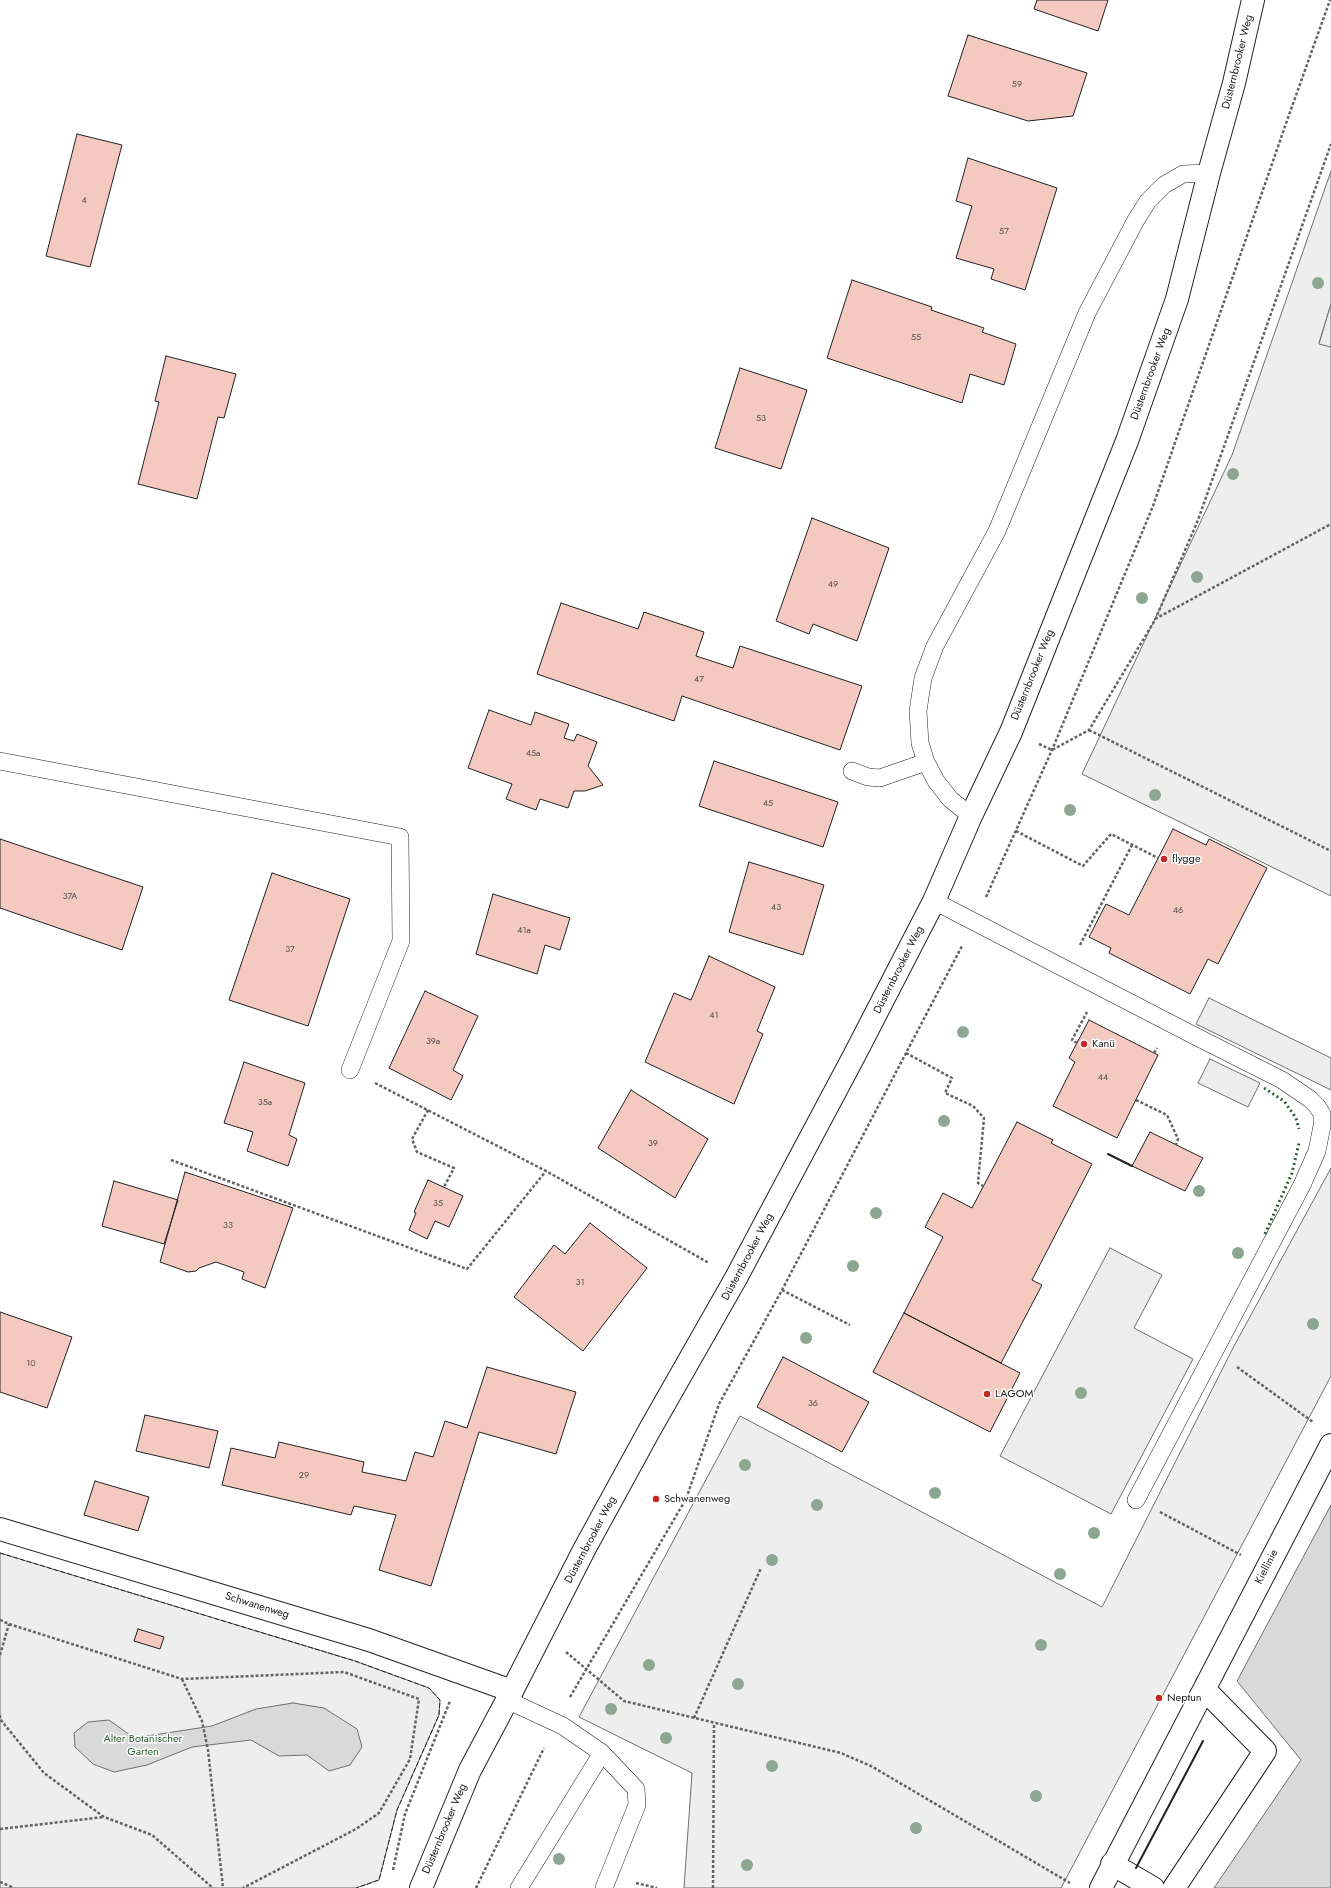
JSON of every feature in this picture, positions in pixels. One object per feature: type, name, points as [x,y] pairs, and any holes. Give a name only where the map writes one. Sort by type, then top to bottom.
[{"type":"street","name":"Düsternbrooker Weg","points":[[421,1888],[470,1770],[510,1696],[585,1548],[649,1431],[736,1278],[851,1063],[934,900],[971,816],[1011,732],[1127,441],[1175,307],[1209,173],[1234,83],[1253,0]]},
{"type":"street","name":"Kiellinie","points":[[1101,1888],[1112,1864],[1205,1690],[1266,1568],[1331,1445]]},
{"type":"street","name":"Schwanenweg","points":[[0,1529],[369,1640],[461,1672],[510,1696]]},
{"type":"street","points":[[1174,1888],[1265,1751],[1205,1690]]},
{"type":"street","points":[[1112,1864],[1153,1888]]},
{"type":"lane","points":[[971,816],[950,799],[936,782],[926,762],[920,743],[918,711],[923,678],[935,646],[997,531],[1087,314],[1115,258],[1148,201],[1164,185],[1183,174],[1209,173]]},
{"type":"lane","points":[[0,761],[400,837],[401,941],[350,1070]]},
{"type":"lane","points":[[852,771],[868,777],[880,778],[926,762]]},
{"type":"lane","points":[[934,900],[1066,970],[1282,1080],[1310,1099],[1322,1114],[1322,1126],[1317,1151],[1302,1184],[1136,1500]]},
{"type":"lane","points":[[510,1696],[563,1726],[602,1753],[636,1789],[637,1805],[604,1888]]},
{"type":"lane","points":[[519,1888],[602,1753]]},
{"type":"path","points":[[1011,732],[1052,750],[1089,730],[1155,620],[1198,520],[1331,144]]},
{"type":"path","points":[[1155,620],[1331,524]]},
{"type":"path","points":[[1089,730],[1331,851]]},
{"type":"path","points":[[1016,831],[1083,866],[1111,834],[1158,858]]},
{"type":"path","points":[[1066,970],[1132,845]]},
{"type":"path","points":[[1077,1043],[1072,1040],[1100,987]]},
{"type":"path","points":[[1154,1053],[1156,1048]]},
{"type":"path","points":[[906,1053],[952,1078],[946,1092],[974,1106],[984,1118],[978,1183],[983,1186]]},
{"type":"path","points":[[350,1070],[546,1171],[736,1278]]},
{"type":"path","points":[[1136,1100],[1167,1115],[1178,1139],[1176,1145]]},
{"type":"path","points":[[428,1110],[412,1139],[417,1152],[454,1168],[444,1187]]},
{"type":"path","points":[[171,1160],[466,1269],[546,1171]]},
{"type":"path","points":[[782,1290],[850,1325]]},
{"type":"path","points":[[1214,1353],[1228,1360],[1314,1423]]},
{"type":"path","points":[[1136,1500],[1266,1568]]},
{"type":"path","points":[[694,1718],[761,1568]]},
{"type":"path","points":[[0,1620],[182,1679],[344,1672],[419,1699],[410,1759],[379,1813],[356,1829],[243,1888]]},
{"type":"path","points":[[0,1655],[9,1624]]},
{"type":"path","points":[[542,1632],[624,1701],[841,1753],[871,1766],[1072,1884]]},
{"type":"path","points":[[392,1873],[404,1814],[461,1672]]},
{"type":"path","points":[[182,1679],[202,1721],[208,1750],[223,1888]]},
{"type":"path","points":[[0,1715],[0,1719],[44,1773],[104,1817],[152,1835],[213,1888]]},
{"type":"path","points":[[713,1888],[714,1723]]},
{"type":"path","points":[[0,1829],[104,1817]]},
{"type":"path","points":[[0,1882],[14,1888]]},
{"type":"green space","points":[[1331,171],[1331,304],[1319,343],[1331,347],[1331,896],[1082,774],[1232,455]]},
{"type":"green space","points":[[1331,1168],[1331,1376],[1061,1888],[684,1888],[692,1773],[579,1717],[740,1416],[1102,1607],[1234,1346]]},
{"type":"green space","name":"Alter Botanischer Garten","points":[[0,1553],[355,1661],[429,1688],[440,1700],[439,1715],[397,1810],[379,1880],[356,1888],[0,1888]]},
{"type":"shaded area","points":[[1331,304],[1331,347],[1319,344]]},
{"type":"shaded area","points":[[1209,998],[1331,1058],[1331,1090],[1196,1024]]},
{"type":"shaded area","points":[[1210,1059],[1260,1083],[1248,1107],[1198,1083]]},
{"type":"shaded area","points":[[1110,1248],[1162,1275],[1134,1328],[1193,1359],[1111,1514],[1000,1456]]},
{"type":"shaded area","points":[[1331,1505],[1331,1888],[1214,1888],[1301,1760],[1237,1681]]},
{"type":"shaded area","points":[[293,1703],[324,1708],[357,1729],[362,1747],[350,1765],[329,1771],[307,1755],[279,1756],[251,1740],[192,1747],[147,1765],[114,1772],[93,1764],[75,1747],[74,1733],[88,1722],[109,1720],[134,1738],[212,1726],[256,1709]]},
{"type":"building","points":[[1037,0],[1108,0],[1098,31],[1034,9]]},
{"type":"building","points":[[968,35],[1087,73],[1073,116],[1028,121],[948,96]]},
{"type":"building","points":[[77,134],[122,145],[90,267],[46,256]]},
{"type":"building","points":[[968,158],[1057,188],[1025,290],[991,279],[994,269],[956,258],[972,206],[956,201]]},
{"type":"building","points":[[852,280],[932,307],[931,310],[984,328],[982,332],[1016,344],[1004,385],[970,374],[962,403],[827,358]]},
{"type":"building","points":[[166,356],[236,374],[224,418],[218,417],[197,499],[138,484],[159,402],[155,401]]},
{"type":"building","points":[[740,368],[807,390],[781,469],[715,448]]},
{"type":"building","points":[[812,518],[889,548],[857,641],[813,624],[809,634],[776,621]]},
{"type":"building","points":[[561,603],[638,629],[644,612],[704,632],[696,656],[733,668],[740,646],[862,686],[840,750],[682,696],[674,721],[537,674]]},
{"type":"building","points":[[489,710],[531,725],[535,712],[569,724],[564,738],[574,741],[577,734],[597,742],[588,766],[603,785],[585,791],[574,791],[568,808],[540,799],[536,810],[506,799],[512,784],[468,768]]},
{"type":"building","points":[[714,761],[838,802],[823,847],[699,806]]},
{"type":"building","points":[[1173,829],[1206,845],[1209,839],[1267,868],[1218,964],[1208,959],[1190,994],[1109,953],[1111,948],[1089,937],[1106,904],[1129,915]]},
{"type":"building","points":[[0,839],[143,887],[122,950],[0,908]]},
{"type":"building","points":[[749,862],[824,885],[803,955],[729,932]]},
{"type":"building","points":[[272,873],[350,899],[308,1026],[229,1000]]},
{"type":"building","points":[[493,894],[570,918],[560,950],[545,945],[537,974],[476,954]]},
{"type":"building","points":[[709,956],[775,987],[757,1031],[763,1034],[734,1104],[645,1062],[674,993],[691,1000]]},
{"type":"building","points":[[425,991],[478,1016],[453,1070],[463,1076],[451,1100],[389,1068]]},
{"type":"building","points":[[1089,1020],[1158,1055],[1117,1138],[1053,1106],[1075,1062],[1069,1058]]},
{"type":"building","points":[[244,1062],[305,1083],[289,1135],[297,1139],[288,1166],[247,1151],[253,1132],[224,1123]]},
{"type":"building","points":[[631,1090],[708,1139],[675,1198],[598,1148]]},
{"type":"building","points":[[1017,1122],[1053,1140],[1051,1143],[1092,1164],[1032,1280],[1042,1285],[1001,1363],[904,1313],[943,1237],[925,1227],[943,1193],[972,1208]]},
{"type":"building","points":[[1150,1132],[1203,1158],[1185,1191],[1132,1166]]},
{"type":"building","points":[[185,1172],[293,1208],[265,1288],[242,1279],[244,1272],[216,1262],[199,1268],[196,1271],[188,1272],[160,1262]]},
{"type":"building","points":[[428,1180],[463,1196],[449,1227],[435,1221],[427,1239],[409,1230],[416,1213],[414,1212]]},
{"type":"building","points":[[114,1181],[178,1200],[164,1244],[102,1226]]},
{"type":"building","points":[[590,1223],[647,1268],[583,1351],[514,1297],[554,1245],[565,1254]]},
{"type":"building","points":[[0,1312],[72,1337],[47,1408],[0,1392]]},
{"type":"building","points":[[904,1313],[1020,1373],[990,1432],[873,1372]]},
{"type":"building","points":[[783,1357],[869,1402],[842,1452],[757,1407]]},
{"type":"building","points":[[487,1367],[576,1392],[556,1454],[479,1432],[431,1586],[379,1570],[396,1515],[354,1506],[351,1515],[222,1485],[231,1448],[275,1458],[279,1442],[364,1462],[362,1472],[406,1481],[415,1452],[433,1457],[445,1421],[467,1428]]},
{"type":"building","points":[[145,1415],[218,1431],[209,1468],[136,1451]]},
{"type":"building","points":[[95,1481],[149,1497],[138,1531],[84,1515]]},
{"type":"building","points":[[138,1629],[164,1637],[160,1649],[134,1641]]},
{"type":"hedge","points":[[1264,1088],[1284,1101],[1296,1118],[1299,1129]]},
{"type":"hedge","points":[[1265,1234],[1292,1173],[1299,1143]]},
{"type":"fence","points":[[0,1553],[355,1661],[429,1688],[440,1700],[439,1715],[397,1810],[379,1880],[356,1888]]},
{"type":"wall","points":[[1108,1154],[1132,1166]]},
{"type":"wall","points":[[1136,1868],[1203,1741]]},
{"type":"place","name":"flygge","points":[[1164,859]]},
{"type":"place","name":"Kanü","points":[[1084,1044]]},
{"type":"place","name":"LAGOM","points":[[987,1394]]},
{"type":"place","name":"Schwanenweg","points":[[656,1499]]},
{"type":"place","name":"Neptun","points":[[1159,1698]]}]
